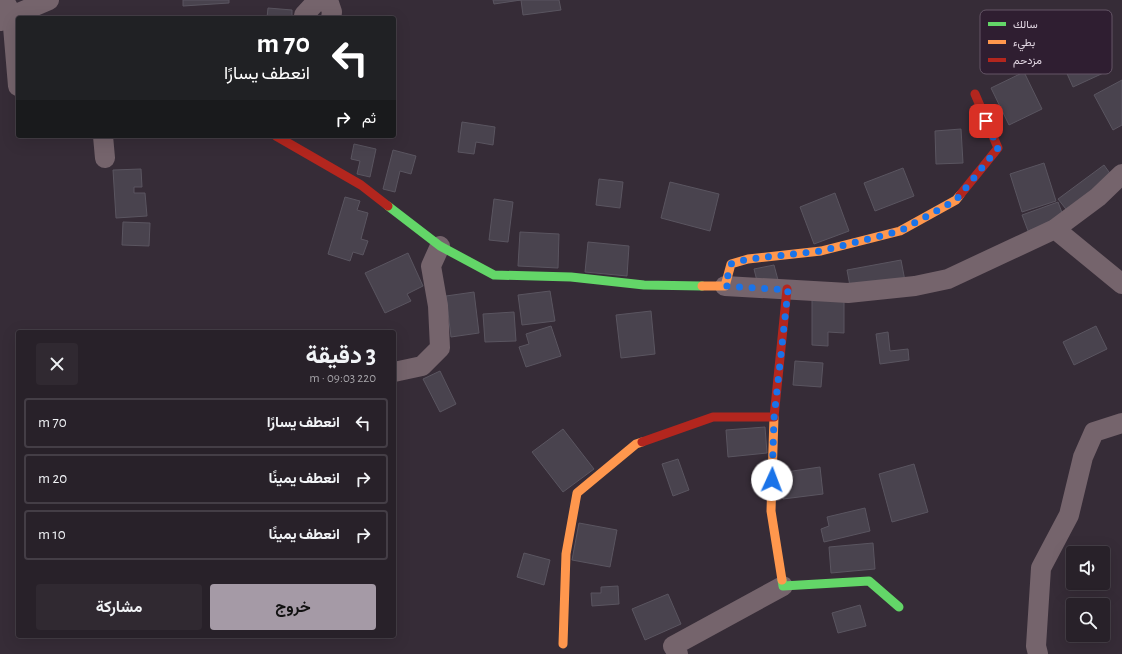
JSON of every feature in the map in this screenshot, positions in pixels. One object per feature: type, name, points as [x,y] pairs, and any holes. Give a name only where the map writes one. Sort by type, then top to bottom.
[{"type":"street","points":[[16,37],[6,12],[49,0]]},
{"type":"street","points":[[304,15],[318,0]]},
{"type":"street","points":[[328,0],[332,12],[331,16]]},
{"type":"street","points":[[725,286],[731,264],[748,259],[821,251],[900,231],[956,200],[998,148],[975,94]]},
{"type":"street","points":[[103,138],[105,158]]},
{"type":"street","points":[[279,138],[361,185],[440,246],[494,275],[571,277],[644,285],[725,286],[848,293],[915,286],[948,279],[1055,229],[1098,197],[1122,174]]},
{"type":"street","points":[[1055,229],[1122,284]]},
{"type":"street","points":[[396,372],[422,366],[440,348],[438,306],[431,266],[440,246]]},
{"type":"street","points":[[783,586],[771,511],[774,418],[788,290]]},
{"type":"street","points":[[563,644],[566,554],[577,493],[636,444],[713,417],[774,418]]},
{"type":"street","points":[[1038,654],[1036,646],[1041,568],[1069,515],[1083,457],[1094,432],[1122,423]]},
{"type":"street","points":[[678,654],[674,646],[783,586],[869,581],[899,607]]},
{"type":"building","points":[[183,0],[229,0],[229,3],[183,6]]},
{"type":"building","points":[[493,0],[521,0],[494,4]]},
{"type":"building","points":[[521,0],[559,0],[561,10],[523,15]]},
{"type":"building","points":[[268,8],[292,10],[292,16],[267,16]]},
{"type":"building","points":[[1020,74],[1025,74],[1042,109],[1009,125],[991,88]]},
{"type":"building","points":[[1067,74],[1101,74],[1073,87]]},
{"type":"building","points":[[1122,80],[1122,125],[1113,130],[1094,95]]},
{"type":"building","points":[[462,122],[495,127],[493,145],[476,142],[474,154],[458,152]]},
{"type":"building","points":[[961,129],[963,163],[936,164],[935,131]]},
{"type":"building","points":[[354,144],[376,149],[370,177],[357,174],[360,161],[351,159]]},
{"type":"building","points":[[393,150],[416,156],[411,174],[400,171],[395,192],[383,189]]},
{"type":"building","points":[[1044,163],[1056,201],[1022,212],[1010,174]]},
{"type":"building","points":[[1104,165],[1114,179],[1069,213],[1058,199]]},
{"type":"building","points":[[903,168],[914,196],[875,211],[864,183]]},
{"type":"building","points":[[141,169],[142,187],[134,187],[134,193],[145,193],[147,216],[116,218],[113,170]]},
{"type":"building","points":[[599,179],[623,182],[620,208],[596,205]]},
{"type":"building","points":[[670,182],[719,194],[710,231],[661,218]]},
{"type":"building","points":[[835,193],[849,231],[814,244],[800,207]]},
{"type":"building","points":[[345,197],[360,201],[357,210],[368,213],[361,239],[368,241],[363,255],[353,252],[350,261],[328,254]]},
{"type":"building","points":[[494,199],[513,202],[508,242],[489,240]]},
{"type":"building","points":[[1058,202],[1064,218],[1028,231],[1022,215]]},
{"type":"building","points":[[123,222],[150,223],[149,246],[122,245]]},
{"type":"building","points":[[520,232],[559,234],[558,268],[518,266]]},
{"type":"building","points":[[588,242],[629,246],[627,276],[585,272]]},
{"type":"building","points":[[408,253],[423,286],[407,294],[411,301],[385,313],[365,273]]},
{"type":"building","points":[[901,260],[905,281],[850,286],[847,270]]},
{"type":"building","points":[[774,265],[778,280],[758,285],[754,269]]},
{"type":"building","points":[[550,291],[555,321],[522,325],[518,295]]},
{"type":"building","points":[[474,292],[479,333],[451,337],[446,296]]},
{"type":"building","points":[[812,299],[844,299],[844,333],[828,332],[828,346],[812,345]]},
{"type":"building","points":[[651,311],[655,354],[621,358],[616,315]]},
{"type":"building","points":[[514,312],[516,341],[485,342],[483,314]]},
{"type":"building","points":[[551,326],[561,356],[526,367],[519,347],[529,344],[526,334]]},
{"type":"building","points":[[1096,326],[1107,349],[1074,365],[1063,342]]},
{"type":"building","points":[[888,332],[890,351],[908,349],[909,360],[880,364],[876,334]]},
{"type":"building","points":[[795,361],[823,363],[821,387],[793,385]]},
{"type":"building","points":[[440,371],[456,404],[440,412],[423,379]]},
{"type":"building","points":[[765,427],[767,453],[728,457],[726,430]]},
{"type":"building","points":[[563,429],[594,469],[563,492],[532,452]]},
{"type":"building","points":[[678,459],[689,490],[673,496],[662,464]]},
{"type":"building","points":[[914,464],[928,512],[892,522],[879,474]]},
{"type":"building","points":[[820,467],[823,494],[783,499],[779,473]]},
{"type":"building","points":[[865,508],[870,531],[824,542],[821,529],[829,526],[827,517]]},
{"type":"building","points":[[579,523],[617,530],[610,567],[572,560]]},
{"type":"building","points":[[873,543],[875,569],[831,573],[829,547]]},
{"type":"building","points":[[524,553],[550,560],[544,585],[517,577]]},
{"type":"building","points":[[618,586],[619,604],[592,606],[591,593],[601,593],[601,587]]},
{"type":"building","points":[[668,594],[681,624],[645,640],[632,609]]},
{"type":"building","points":[[860,605],[866,626],[838,633],[832,613]]},
{"type":"traffic: fast","points":[[388,206],[440,246],[494,275],[571,277],[644,285],[702,286]]},
{"type":"traffic: fast","points":[[782,580],[783,586],[869,581],[899,607]]},
{"type":"traffic: slow","points":[[702,286],[725,286],[731,264],[748,259],[821,251],[900,231],[956,200],[960,195]]},
{"type":"traffic: slow","points":[[774,417],[771,511],[782,580]]},
{"type":"traffic: slow","points":[[563,644],[566,554],[577,493],[636,444],[642,442]]},
{"type":"traffic: jam","points":[[960,195],[998,148],[975,94]]},
{"type":"traffic: jam","points":[[279,138],[361,185],[388,206]]},
{"type":"traffic: jam","points":[[642,442],[713,417],[774,417],[787,289]]},
{"type":"route","points":[[772,480],[774,418],[788,290],[725,286],[731,264],[748,259],[821,251],[900,231],[956,200],[998,148],[986,121]]}]
